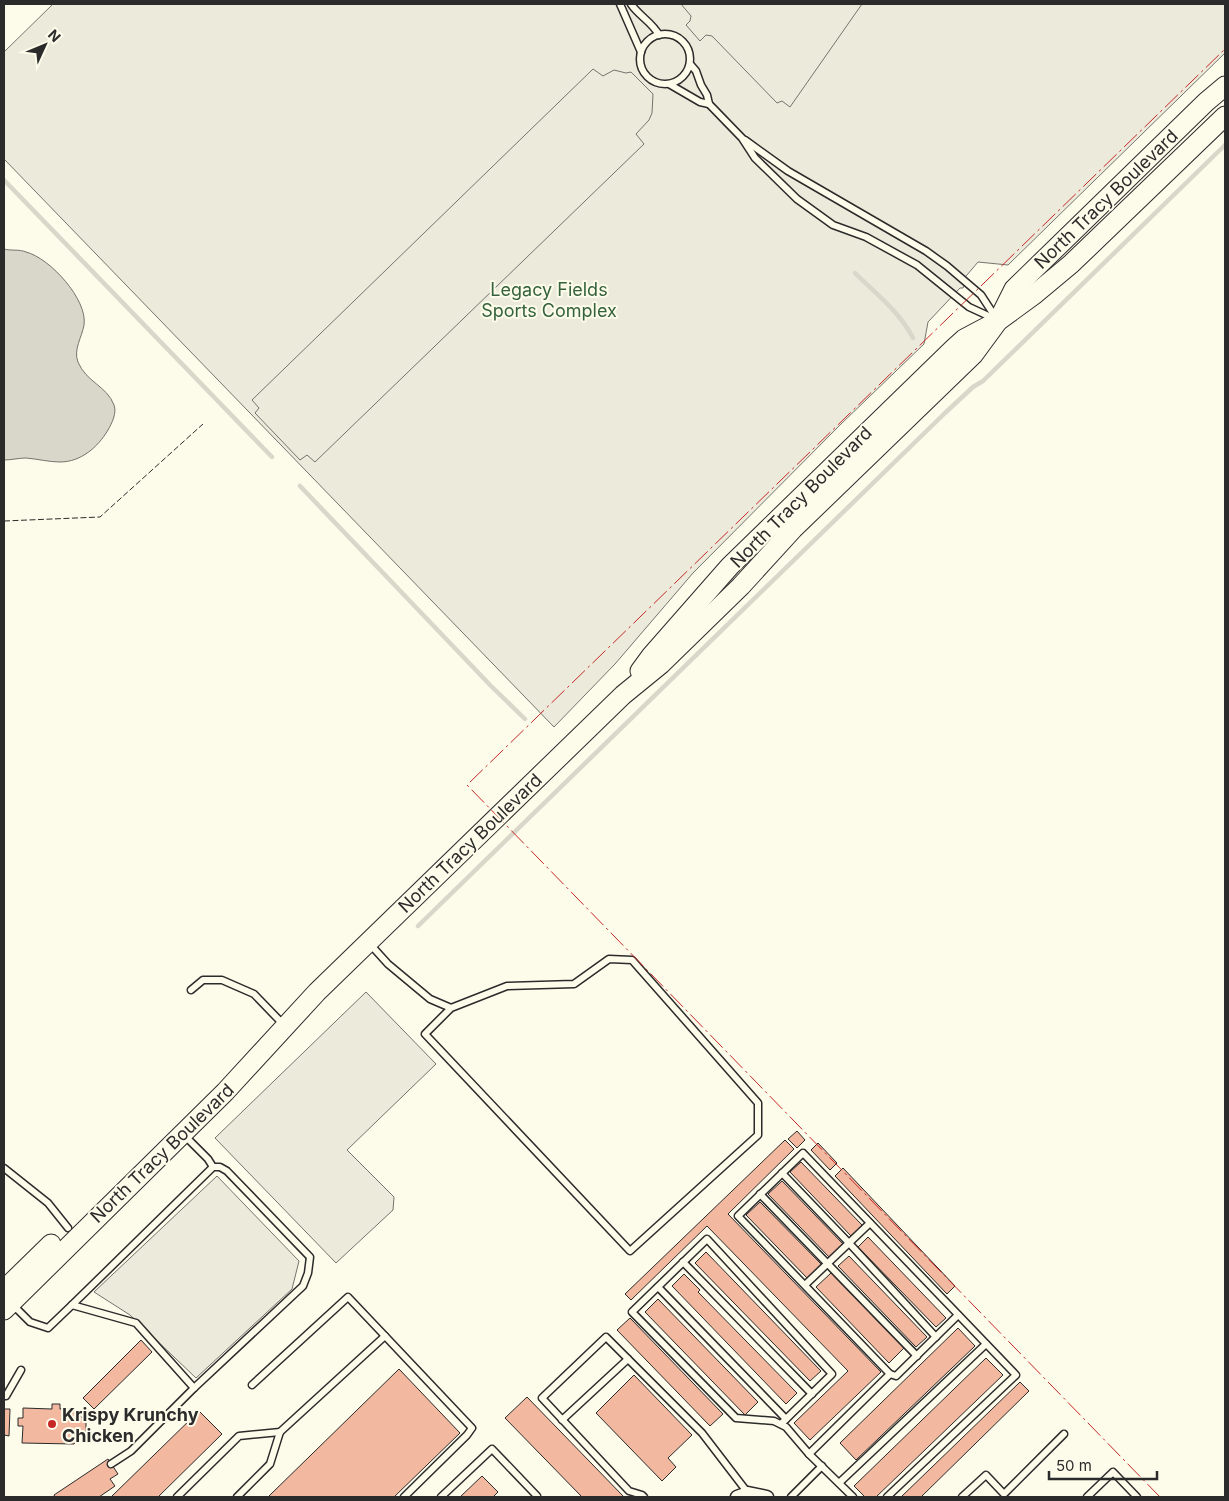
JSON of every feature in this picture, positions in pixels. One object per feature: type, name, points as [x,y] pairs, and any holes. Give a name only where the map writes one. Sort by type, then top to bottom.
[{"type":"main road","name":"North Tracy Boulevard","points":[[6,1301],[184,1134],[226,1092],[317,992],[623,695],[661,664],[741,586],[793,529],[973,355],[998,321],[1014,289],[1206,102],[1225,86]]},
{"type":"main road","name":"North Tracy Boulevard","points":[[998,321],[1071,264],[1225,116]]},
{"type":"main road","name":"North Tracy Boulevard","points":[[6,1301],[68,1228],[281,1022],[317,992]]},
{"type":"street","points":[[742,1495],[767,1497]]},
{"type":"lane","points":[[620,4],[641,52]]},
{"type":"lane","points":[[631,4],[644,19],[655,27],[659,35]]},
{"type":"lane","points":[[668,34],[676,37],[683,42],[690,56],[690,64],[682,77],[668,84],[653,81],[642,69],[640,61],[641,52],[645,44],[651,38],[659,35],[668,34]]},
{"type":"lane","points":[[690,64],[696,71],[709,104],[742,138],[756,158],[782,185],[813,212],[833,226],[866,237],[892,250],[936,279],[969,307],[998,321]]},
{"type":"lane","points":[[668,84],[700,102],[709,104]]},
{"type":"lane","points":[[742,138],[788,171],[904,237],[933,256],[981,295],[998,321]]},
{"type":"lane","points":[[368,942],[388,964],[430,999],[451,1008],[507,986],[574,984],[609,958],[632,960],[758,1103],[758,1134],[630,1251],[425,1034],[451,1008]]},
{"type":"lane","points":[[191,990],[203,980],[222,980],[254,994],[281,1022]]},
{"type":"lane","points":[[184,1134],[213,1167]]},
{"type":"lane","points":[[886,1497],[1016,1375],[803,1153],[738,1216],[890,1374],[896,1376],[958,1315]]},
{"type":"lane","points":[[6,1301],[30,1322],[48,1328],[213,1167],[220,1167],[227,1171],[310,1257],[308,1273],[303,1286],[130,1451],[111,1464]]},
{"type":"lane","points":[[4,1168],[48,1202],[68,1228]]},
{"type":"lane","points":[[782,1173],[936,1337]]},
{"type":"lane","points":[[760,1194],[917,1356]]},
{"type":"lane","points":[[805,1285],[870,1223]]},
{"type":"lane","points":[[707,1239],[832,1374],[784,1422],[736,1418],[632,1312],[707,1239]]},
{"type":"lane","points":[[684,1262],[812,1394]]},
{"type":"lane","points":[[658,1287],[784,1422],[786,1427],[809,1454],[853,1497]]},
{"type":"lane","points":[[252,1385],[348,1297],[472,1428],[404,1497]]},
{"type":"lane","points":[[72,1305],[136,1323],[194,1388]]},
{"type":"lane","points":[[236,1497],[270,1464],[280,1432],[385,1336]]},
{"type":"lane","points":[[644,1497],[629,1491],[542,1398],[606,1336],[702,1433],[742,1495]]},
{"type":"lane","points":[[839,1484],[986,1344]]},
{"type":"lane","points":[[562,1420],[628,1359]]},
{"type":"lane","points":[[4,1396],[6,1396],[21,1370]]},
{"type":"lane","points":[[809,1454],[890,1374]]},
{"type":"lane","points":[[177,1497],[239,1436],[280,1432]]},
{"type":"lane","points":[[962,1497],[986,1475],[1004,1494],[1064,1434]]},
{"type":"lane","points":[[441,1497],[492,1449],[536,1497]]},
{"type":"lane","points":[[790,1497],[822,1466]]},
{"type":"lane","points":[[1087,1497],[1113,1472],[1138,1497]]},
{"type":"green space","name":"Legacy Fields Sports Complex","points":[[53,4],[1225,4],[1225,53],[1008,265],[978,262],[961,282],[964,286],[963,288],[960,288],[928,322],[924,344],[840,425],[693,573],[615,664],[554,727],[4,159],[4,52]]},
{"type":"green space","points":[[366,992],[436,1064],[347,1150],[394,1197],[393,1210],[336,1263],[215,1138]]},
{"type":"shaded area","points":[[681,4],[862,4],[790,107],[782,101],[777,103],[712,36],[706,35],[700,41],[686,25],[690,21],[691,16]]},
{"type":"shaded area","points":[[593,69],[603,76],[614,70],[626,73],[631,72],[653,94],[652,113],[649,120],[636,134],[644,144],[315,462],[307,455],[300,460],[255,413],[259,408],[252,400]]},
{"type":"shaded area","points":[[4,249],[23,251],[46,262],[66,281],[74,292],[84,315],[84,325],[77,348],[78,362],[86,374],[107,393],[114,405],[115,411],[111,424],[94,448],[75,459],[60,462],[26,458],[4,460]]},
{"type":"shaded area","points":[[217,1176],[299,1261],[292,1289],[196,1378],[130,1315],[94,1292]]},
{"type":"building","points":[[797,1131],[805,1140],[797,1148],[788,1139]]},
{"type":"building","points":[[785,1140],[794,1149],[728,1214],[881,1372],[810,1440],[794,1423],[848,1371],[707,1226],[631,1300],[625,1294]]},
{"type":"building","points":[[818,1143],[837,1163],[830,1170],[811,1150]]},
{"type":"building","points":[[801,1162],[862,1225],[851,1236],[790,1172]]},
{"type":"building","points":[[843,1168],[955,1286],[947,1294],[835,1176]]},
{"type":"building","points":[[782,1181],[843,1244],[830,1258],[768,1194]]},
{"type":"building","points":[[760,1202],[822,1265],[808,1279],[746,1215]]},
{"type":"building","points":[[868,1237],[946,1318],[936,1327],[858,1247]]},
{"type":"building","points":[[706,1252],[821,1371],[810,1381],[695,1263]]},
{"type":"building","points":[[849,1256],[927,1337],[916,1347],[838,1266]]},
{"type":"building","points":[[831,1273],[904,1348],[889,1363],[816,1287]]},
{"type":"building","points":[[684,1274],[700,1290],[698,1292],[797,1393],[786,1404],[672,1286]]},
{"type":"building","points":[[658,1299],[758,1402],[745,1415],[645,1312]]},
{"type":"building","points":[[630,1318],[723,1414],[710,1426],[617,1330]]},
{"type":"building","points":[[958,1328],[975,1346],[856,1460],[840,1443]]},
{"type":"building","points":[[141,1340],[152,1352],[94,1409],[83,1398]]},
{"type":"building","points":[[986,1358],[1003,1375],[876,1497],[865,1497],[854,1486]]},
{"type":"building","points":[[399,1369],[460,1433],[394,1497],[269,1496]]},
{"type":"building","points":[[634,1375],[692,1435],[668,1458],[676,1467],[662,1481],[596,1413]]},
{"type":"building","points":[[1020,1382],[1029,1391],[921,1497],[901,1497]]},
{"type":"building","points":[[527,1397],[624,1497],[582,1497],[505,1418]]},
{"type":"building","name":"Krispy Krunchy Chicken","points":[[52,1404],[60,1404],[60,1409],[74,1409],[86,1422],[86,1431],[74,1444],[22,1443],[23,1426],[18,1426],[18,1418],[23,1418],[23,1408],[52,1409]]},
{"type":"building","points":[[4,1409],[10,1409],[9,1436],[4,1435]]},
{"type":"building","points":[[199,1411],[222,1434],[158,1497],[111,1497]]},
{"type":"building","points":[[108,1459],[118,1474],[110,1479],[115,1486],[99,1497],[55,1497],[54,1495]]},
{"type":"building","points":[[482,1476],[498,1492],[493,1497],[460,1497]]},
{"type":"waterway","points":[[418,926],[945,413],[973,387],[983,381],[1225,145]]},
{"type":"waterway","points":[[4,180],[272,457]]},
{"type":"waterway","points":[[855,273],[894,311],[913,338]]},
{"type":"waterway","points":[[300,486],[491,686],[525,719]]},
{"type":"fence","points":[[4,521],[100,517],[203,424]]},
{"type":"power","points":[[1160,1497],[467,785],[1225,49]]},
{"type":"place","name":"Krispy Krunchy Chicken","points":[[52,1424]]}]
